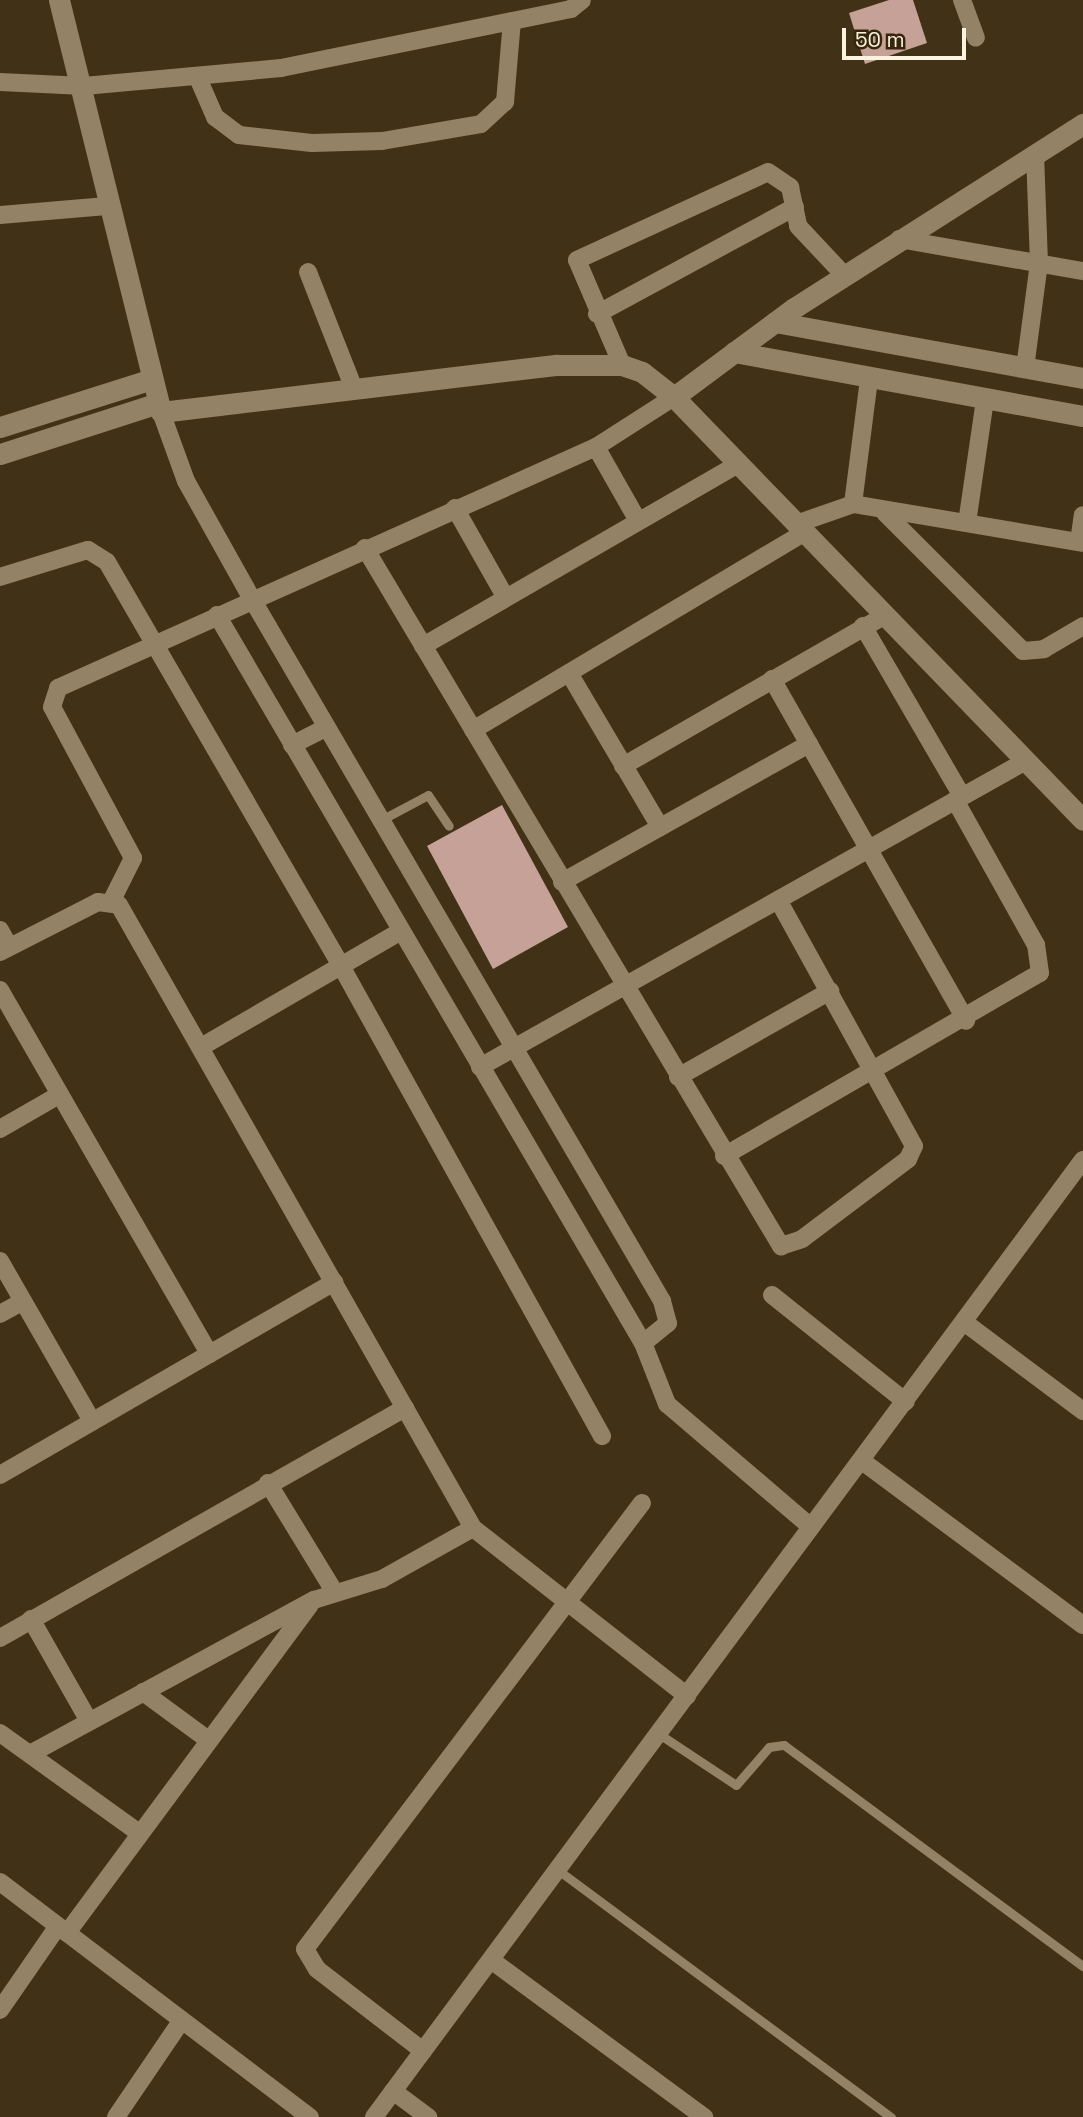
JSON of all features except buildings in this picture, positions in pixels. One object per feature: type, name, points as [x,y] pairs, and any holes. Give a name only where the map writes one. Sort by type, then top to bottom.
[{"type":"street","points":[[59,0],[84,86],[107,206],[149,380],[186,481],[252,599],[662,1301],[668,1323],[643,1343]]},
{"type":"street","points":[[0,82],[84,86],[198,78],[512,21],[571,9],[582,0]]},
{"type":"street","points":[[961,0],[976,38]]},
{"type":"street","points":[[198,78],[215,117],[239,135],[359,142],[481,124],[505,103],[512,21]]},
{"type":"street","points":[[0,930],[5,949],[112,900],[133,858],[50,702],[58,688],[365,548],[596,447],[674,397],[844,275],[1083,124]]},
{"type":"street","points":[[1025,368],[1039,263],[1035,154]]},
{"type":"street","points":[[622,365],[576,265],[583,255],[768,172],[783,178],[795,207],[798,226],[844,275]]},
{"type":"street","points":[[0,215],[107,206]]},
{"type":"street","points":[[597,314],[795,207]]},
{"type":"street","points":[[899,239],[1083,271]]},
{"type":"street","points":[[309,272],[354,389]]},
{"type":"street","points":[[775,322],[1083,378]]},
{"type":"street","points":[[734,352],[869,379],[1083,416]]},
{"type":"street","points":[[0,454],[158,408],[354,389],[557,365],[622,365],[674,397],[1024,762],[1082,818]]},
{"type":"street","points":[[853,504],[869,379]]},
{"type":"street","points":[[0,427],[149,380]]},
{"type":"street","points":[[967,523],[985,399]]},
{"type":"street","points":[[596,447],[638,521]]},
{"type":"street","points":[[423,646],[738,464]]},
{"type":"street","points":[[473,730],[800,528],[853,504],[885,513],[967,523],[1081,543],[1083,515]]},
{"type":"street","points":[[455,508],[506,598]]},
{"type":"street","points":[[885,513],[1023,650],[1044,649],[1083,626]]},
{"type":"street","points":[[365,548],[773,1241],[793,1245],[913,1152],[912,1136],[778,900]]},
{"type":"street","points":[[0,577],[98,552],[340,964],[602,1436]]},
{"type":"street","points":[[217,615],[643,1343],[667,1404],[811,1527]]},
{"type":"street","points":[[623,766],[884,616]]},
{"type":"street","points":[[724,1156],[1030,985],[1042,963],[959,798],[863,626]]},
{"type":"street","points":[[569,673],[660,828]]},
{"type":"street","points":[[772,679],[966,1021]]},
{"type":"street","points":[[292,745],[327,727]]},
{"type":"street","points":[[562,882],[809,744]]},
{"type":"street","points":[[480,1067],[1024,762]]},
{"type":"street","points":[[112,900],[201,1047],[473,1528],[566,1606],[687,1696]]},
{"type":"street","points":[[201,1047],[401,931]]},
{"type":"street","points":[[0,990],[209,1354]]},
{"type":"street","points":[[678,1077],[830,991]]},
{"type":"street","points":[[0,1129],[59,1095]]},
{"type":"street","points":[[374,2117],[1083,1160]]},
{"type":"street","points":[[0,1261],[92,1421]]},
{"type":"street","points":[[0,1475],[334,1282]]},
{"type":"street","points":[[772,1295],[906,1402]]},
{"type":"street","points":[[0,1314],[23,1301]]},
{"type":"street","points":[[964,1322],[1083,1412]]},
{"type":"street","points":[[0,1638],[268,1483],[405,1408]]},
{"type":"street","points":[[862,1461],[1083,1625]]},
{"type":"street","points":[[268,1483],[334,1591]]},
{"type":"street","points":[[423,2051],[317,1969],[305,1949],[642,1503]]},
{"type":"street","points":[[30,1754],[314,1600],[334,1591],[382,1579],[473,1528]]},
{"type":"street","points":[[0,2010],[139,1833],[314,1600]]},
{"type":"street","points":[[31,1619],[89,1721]]},
{"type":"street","points":[[144,1692],[207,1739]]},
{"type":"street","points":[[0,1732],[139,1833]]},
{"type":"street","points":[[0,1882],[310,2117]]},
{"type":"street","points":[[491,1960],[704,2117]]},
{"type":"street","points":[[116,2117],[182,2020]]},
{"type":"street","points":[[393,2091],[428,2117]]},
{"type":"lane","points":[[381,820],[428,795],[449,826]]},
{"type":"lane","points":[[659,1734],[736,1785],[769,1747],[784,1745],[1083,1966]]},
{"type":"lane","points":[[558,1870],[891,2117]]}]
